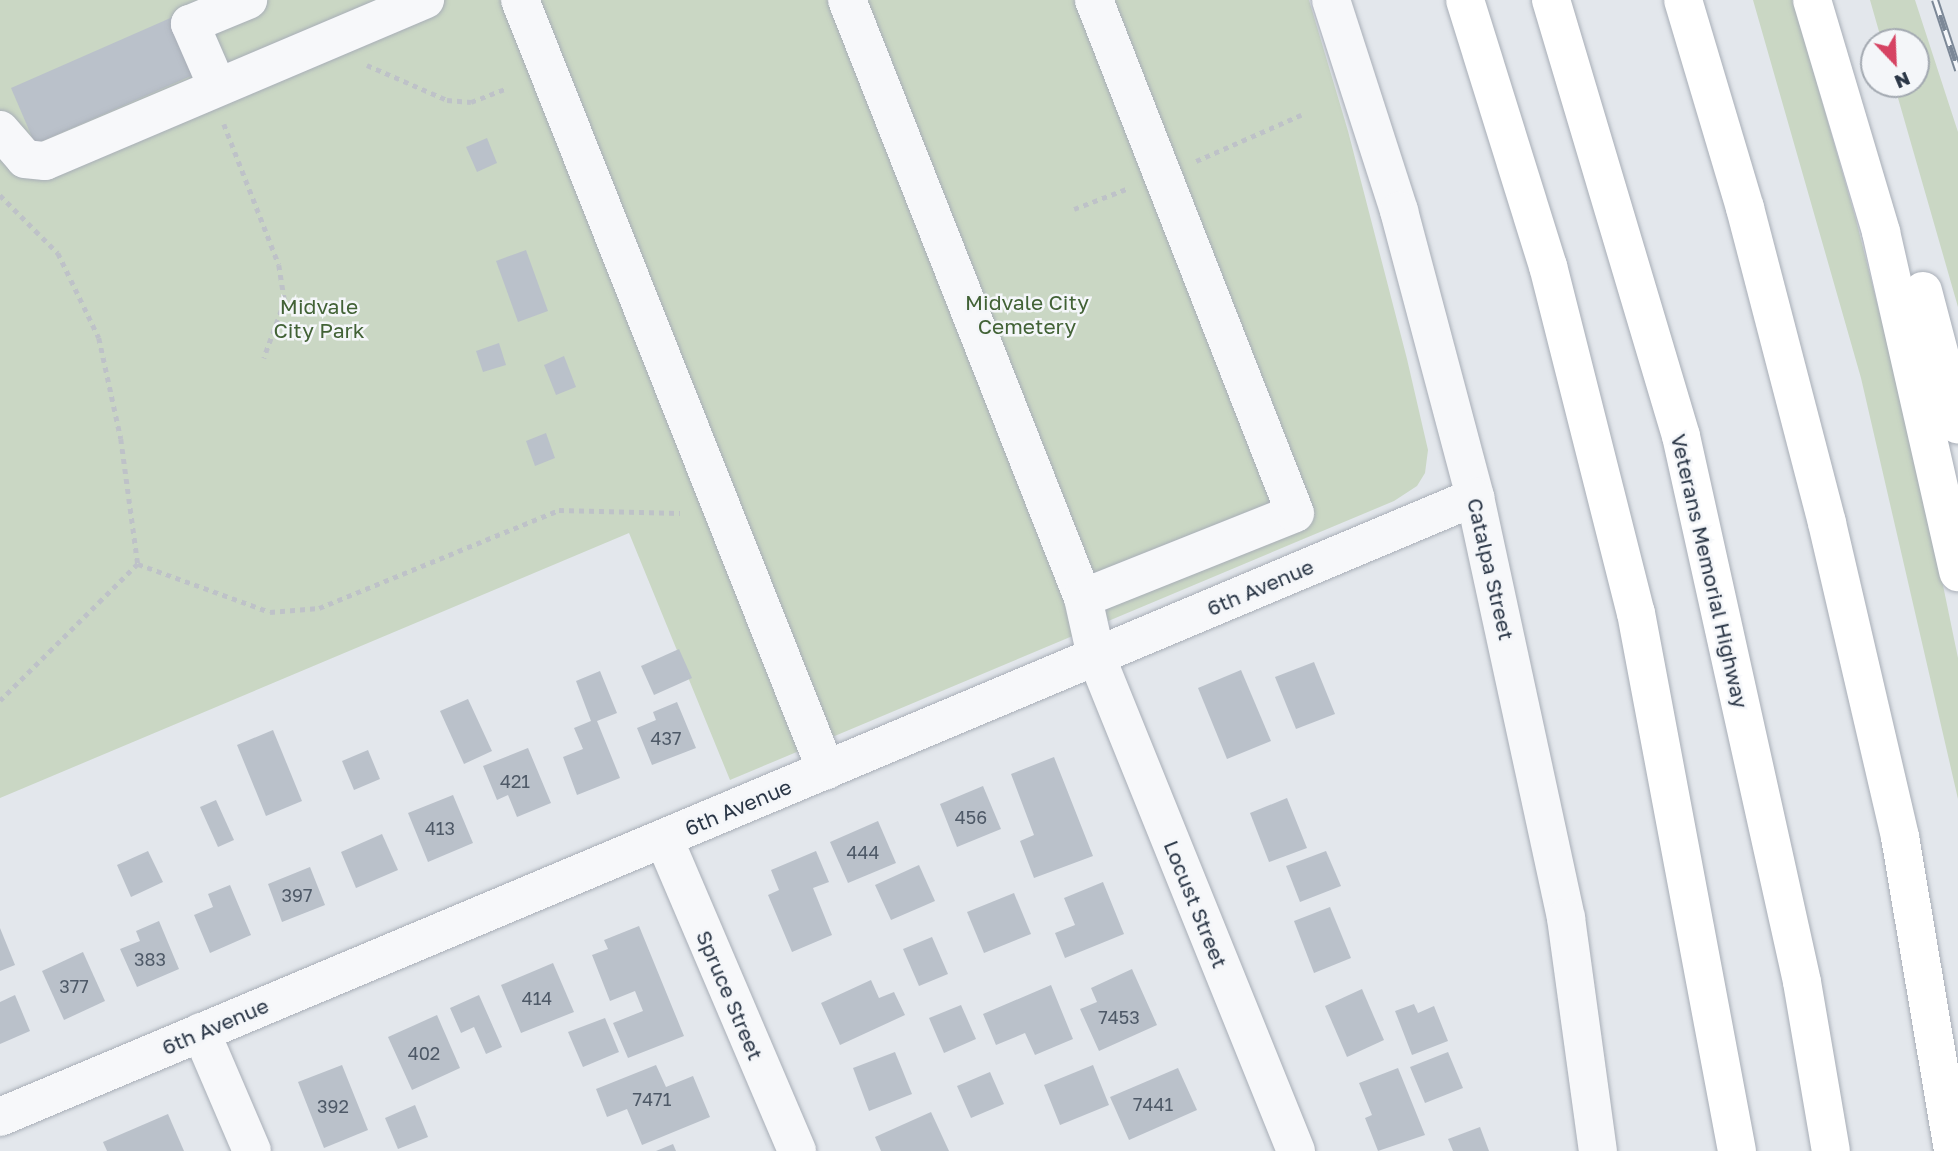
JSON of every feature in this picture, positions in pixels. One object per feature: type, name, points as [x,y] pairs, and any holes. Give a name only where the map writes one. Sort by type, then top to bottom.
[{"type":"highway","points":[[1465,0],[1548,266],[1594,439],[1639,627],[1709,982],[1737,1151]]},
{"type":"highway","name":"Veterans Memorial Highway","points":[[1551,0],[1681,436],[1802,982],[1830,1151]]},
{"type":"highway","points":[[1683,0],[1745,208],[1827,523],[1900,837],[1953,1151]]},
{"type":"highway","points":[[1812,0],[1881,232],[1958,572]]},
{"type":"highway","points":[[1827,0],[1916,262],[1958,425]]},
{"type":"highway","points":[[1709,982],[1723,1151]]},
{"type":"street","points":[[217,86],[190,24],[248,0]]},
{"type":"street","points":[[0,130],[25,159],[45,161],[425,0]]},
{"type":"street","points":[[520,0],[826,770]]},
{"type":"street","name":"Locust Street","points":[[846,0],[1083,598],[1096,656],[1296,1151]]},
{"type":"street","points":[[1083,598],[1295,513],[1094,0]]},
{"type":"street","name":"Catalpa Street","points":[[1331,0],[1399,211],[1475,497],[1566,919],[1598,1151]]},
{"type":"street","name":"6th Avenue","points":[[0,1117],[1475,497]]},
{"type":"street","name":"Spruce Street","points":[[664,839],[797,1151]]},
{"type":"street","points":[[201,1032],[252,1151]]},
{"type":"path","points":[[367,65],[447,100],[471,102],[507,88]]},
{"type":"path","points":[[1074,209],[1163,175],[1301,116]]},
{"type":"path","points":[[224,124],[279,265],[285,301],[264,358]]},
{"type":"path","points":[[10,193],[1,197],[58,253],[99,338],[121,439],[138,564]]},
{"type":"path","points":[[138,564],[270,612],[318,608],[559,510],[680,513]]},
{"type":"path","points":[[0,701],[138,564]]},
{"type":"green space","points":[[0,0],[1309,0],[1348,131],[1407,359],[1428,450],[1425,473],[1417,486],[1394,501],[730,780],[629,533],[0,798]]},
{"type":"green space","points":[[1753,0],[1793,0],[1856,220],[1919,469],[1958,658],[1958,799],[1861,378]]},
{"type":"green space","points":[[1870,0],[1915,0],[1924,28],[1878,28]]},
{"type":"green space","points":[[1930,46],[1958,132],[1958,307],[1898,98],[1930,98]]},
{"type":"building","points":[[175,16],[200,72],[35,144],[11,88]]},
{"type":"building","points":[[487,138],[497,163],[477,172],[466,147]]},
{"type":"building","points":[[526,250],[548,311],[518,322],[496,261]]},
{"type":"building","points":[[499,343],[506,365],[483,372],[476,351]]},
{"type":"building","points":[[564,356],[576,387],[556,395],[544,365]]},
{"type":"building","points":[[546,433],[555,458],[535,466],[526,441]]},
{"type":"building","points":[[679,649],[692,678],[654,695],[641,666]]},
{"type":"building","points":[[1314,662],[1335,714],[1296,729],[1275,677]]},
{"type":"building","points":[[1241,670],[1271,741],[1227,759],[1198,688]]},
{"type":"building","points":[[600,671],[617,713],[597,721],[620,778],[577,795],[563,757],[583,749],[574,728],[591,721],[576,681]]},
{"type":"building","points":[[468,699],[492,751],[464,764],[440,711]]},
{"type":"building","points":[[677,702],[696,748],[652,765],[637,728],[656,720],[653,712]]},
{"type":"building","points":[[273,730],[302,801],[266,816],[237,745]]},
{"type":"building","points":[[528,748],[551,803],[517,817],[508,795],[497,800],[483,766]]},
{"type":"building","points":[[368,750],[380,779],[354,790],[342,761]]},
{"type":"building","points":[[1054,757],[1093,856],[1034,878],[1020,841],[1034,835],[1011,774]]},
{"type":"building","points":[[983,786],[1001,829],[957,847],[940,804]]},
{"type":"building","points":[[453,795],[473,843],[428,862],[408,813]]},
{"type":"building","points":[[1287,798],[1307,848],[1269,862],[1250,813]]},
{"type":"building","points":[[216,800],[234,840],[218,847],[200,807]]},
{"type":"building","points":[[878,821],[896,863],[848,883],[830,842]]},
{"type":"building","points":[[382,834],[398,870],[356,888],[341,852]]},
{"type":"building","points":[[148,851],[163,882],[131,897],[117,865]]},
{"type":"building","points":[[816,851],[829,882],[813,888],[832,935],[792,952],[768,895],[779,890],[771,870]]},
{"type":"building","points":[[1326,851],[1341,886],[1300,902],[1286,866]]},
{"type":"building","points":[[919,865],[935,901],[891,920],[875,885]]},
{"type":"building","points":[[310,867],[325,905],[282,922],[268,884]]},
{"type":"building","points":[[1103,882],[1124,934],[1065,958],[1055,933],[1075,925],[1064,898]]},
{"type":"building","points":[[230,885],[251,935],[210,953],[194,915],[213,907],[208,894]]},
{"type":"building","points":[[1014,893],[1031,934],[984,953],[967,912]]},
{"type":"building","points":[[1330,907],[1351,958],[1314,973],[1294,921]]},
{"type":"building","points":[[159,921],[179,969],[137,987],[120,949],[140,941],[136,931]]},
{"type":"building","points":[[639,926],[684,1036],[628,1058],[613,1023],[643,1011],[635,991],[610,1001],[592,955],[608,949],[604,940]]},
{"type":"building","points":[[0,928],[15,965],[0,971]]},
{"type":"building","points":[[932,937],[948,974],[919,986],[903,949]]},
{"type":"building","points":[[83,952],[105,1001],[64,1020],[42,971]]},
{"type":"building","points":[[553,963],[574,1012],[521,1033],[501,985]]},
{"type":"building","points":[[1132,969],[1157,1025],[1099,1051],[1080,1009],[1097,1002],[1091,988]]},
{"type":"building","points":[[871,980],[879,998],[894,992],[905,1015],[840,1045],[821,1003]]},
{"type":"building","points":[[1051,985],[1073,1039],[1035,1055],[1025,1033],[996,1045],[983,1014]]},
{"type":"building","points":[[1362,989],[1384,1040],[1347,1057],[1325,1006]]},
{"type":"building","points":[[15,995],[30,1031],[0,1044],[0,1002]]},
{"type":"building","points":[[479,995],[502,1047],[486,1054],[474,1027],[461,1033],[450,1008]]},
{"type":"building","points":[[1414,1004],[1418,1013],[1434,1006],[1448,1041],[1412,1055],[1395,1011]]},
{"type":"building","points":[[961,1005],[976,1039],[944,1053],[929,1018]]},
{"type":"building","points":[[437,1015],[460,1068],[412,1090],[388,1037]]},
{"type":"building","points":[[605,1018],[619,1052],[583,1067],[568,1032]]},
{"type":"building","points":[[895,1052],[912,1094],[869,1111],[853,1068]]},
{"type":"building","points":[[1448,1052],[1463,1088],[1425,1103],[1410,1067]]},
{"type":"building","points":[[342,1065],[368,1130],[324,1148],[298,1082]]},
{"type":"building","points":[[656,1065],[666,1087],[693,1076],[710,1117],[642,1145],[627,1109],[607,1117],[596,1089]]},
{"type":"building","points":[[1093,1065],[1109,1105],[1060,1125],[1044,1085]]},
{"type":"building","points":[[1178,1068],[1197,1110],[1129,1140],[1110,1097]]},
{"type":"building","points":[[1398,1068],[1425,1135],[1378,1151],[1365,1118],[1372,1115],[1359,1083]]},
{"type":"building","points":[[990,1072],[1004,1104],[971,1118],[957,1086]]},
{"type":"building","points":[[415,1105],[428,1137],[398,1149],[385,1118]]},
{"type":"building","points":[[931,1112],[949,1151],[881,1151],[875,1137]]},
{"type":"building","points":[[168,1114],[184,1151],[107,1151],[103,1142]]},
{"type":"building","points":[[1480,1127],[1489,1151],[1453,1151],[1448,1139]]},
{"type":"building","points":[[673,1144],[676,1151],[656,1151]]},
{"type":"railway","points":[[1935,0],[1958,70]]},
{"type":"park label","name":"Midvale City Cemetery","points":[[1027,314]]},
{"type":"park label","name":"Midvale City Park","points":[[319,318]]}]
